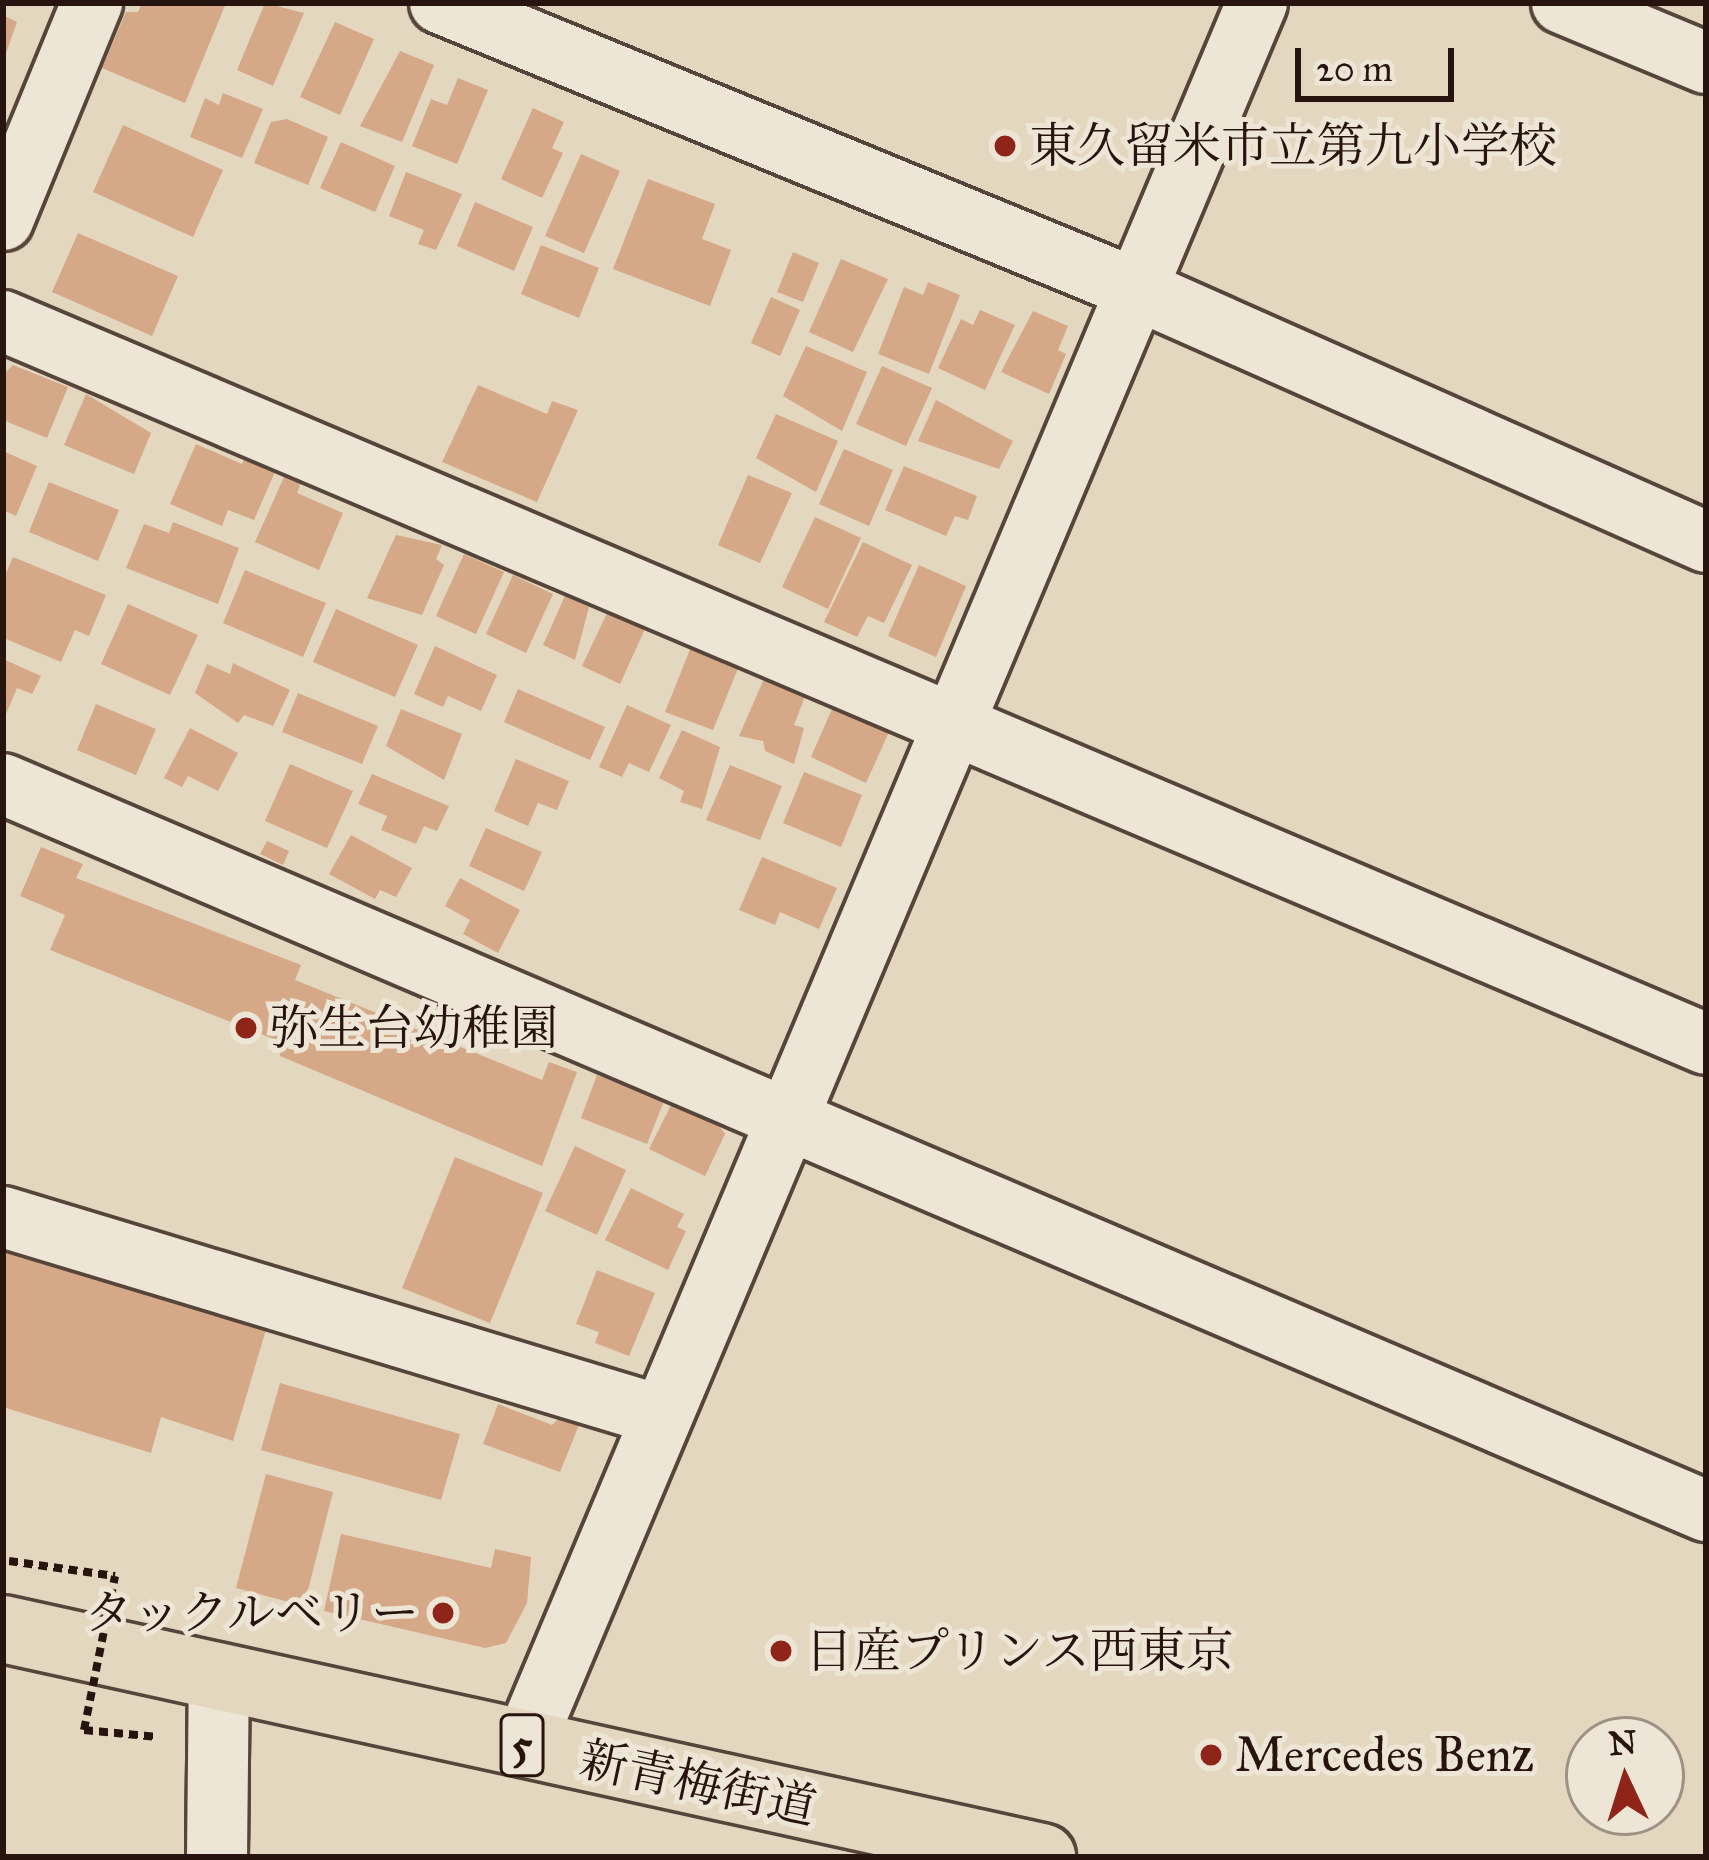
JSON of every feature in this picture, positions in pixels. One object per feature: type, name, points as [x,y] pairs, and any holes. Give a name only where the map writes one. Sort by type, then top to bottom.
[{"type":"main road","name":"新青梅街道","points":[[3,1629],[1042,1857]]},
{"type":"street","points":[[3,220],[92,3]]},
{"type":"street","points":[[440,3],[1136,289],[1706,542]]},
{"type":"street","points":[[524,1745],[1258,3]]},
{"type":"street","points":[[1562,3],[1706,63]]},
{"type":"street","points":[[3,321],[1706,1044]]},
{"type":"street","points":[[3,784],[1706,1511]]},
{"type":"street","points":[[3,1217],[662,1416]]},
{"type":"street","points":[[217,1857],[219,1678]]},
{"type":"path","points":[[9,1562],[115,1576],[85,1730],[158,1737]]},
{"type":"building","points":[[142,3],[226,3],[185,103],[102,68],[126,12],[138,12]]},
{"type":"building","points":[[265,3],[304,13],[273,86],[237,70]]},
{"type":"building","points":[[3,15],[17,22],[4,59],[3,59]]},
{"type":"building","points":[[335,22],[374,39],[340,115],[300,97]]},
{"type":"building","points":[[400,51],[434,65],[402,142],[360,126]]},
{"type":"building","points":[[458,78],[488,90],[457,164],[412,146],[431,99],[447,105]]},
{"type":"building","points":[[223,93],[263,109],[242,158],[190,137],[205,98],[219,105]]},
{"type":"building","points":[[533,108],[564,122],[552,148],[563,153],[542,198],[501,179]]},
{"type":"building","points":[[287,119],[328,137],[308,185],[254,163],[271,122]]},
{"type":"building","points":[[123,125],[223,170],[193,237],[93,192]]},
{"type":"building","points":[[341,142],[395,166],[375,212],[320,188]]},
{"type":"building","points":[[581,154],[620,171],[584,253],[545,236]]},
{"type":"building","points":[[406,172],[462,194],[436,250],[418,244],[424,230],[389,216]]},
{"type":"building","points":[[648,179],[715,204],[702,239],[731,250],[710,306],[613,269]]},
{"type":"building","points":[[475,202],[533,227],[514,271],[457,246]]},
{"type":"building","points":[[78,233],[178,276],[152,336],[52,292]]},
{"type":"building","points":[[541,245],[599,268],[579,318],[521,294]]},
{"type":"building","points":[[793,252],[819,263],[803,302],[777,292]]},
{"type":"building","points":[[841,259],[888,279],[853,352],[809,332]]},
{"type":"building","points":[[928,282],[960,295],[929,374],[878,354],[904,287],[923,295]]},
{"type":"building","points":[[771,297],[800,310],[780,356],[751,343]]},
{"type":"building","points":[[980,310],[1015,325],[985,390],[938,368],[961,319],[973,325]]},
{"type":"building","points":[[1033,311],[1068,326],[1058,350],[1066,354],[1049,394],[1001,372]]},
{"type":"building","points":[[806,346],[867,372],[842,431],[783,396]]},
{"type":"building","points":[[13,365],[68,387],[47,438],[3,420],[3,375]]},
{"type":"building","points":[[882,366],[932,388],[906,446],[856,424]]},
{"type":"building","points":[[478,385],[547,414],[552,401],[578,410],[537,502],[442,462]]},
{"type":"building","points":[[86,394],[151,433],[134,474],[64,445]]},
{"type":"building","points":[[936,400],[1013,441],[999,469],[918,441]]},
{"type":"building","points":[[776,414],[838,441],[816,492],[756,458]]},
{"type":"building","points":[[196,444],[242,464],[247,452],[278,465],[254,520],[228,510],[222,526],[170,504]]},
{"type":"building","points":[[844,449],[893,470],[869,526],[819,504]]},
{"type":"building","points":[[3,451],[37,466],[16,516],[3,510]]},
{"type":"building","points":[[904,466],[977,496],[968,520],[955,516],[946,536],[885,510]]},
{"type":"building","points":[[288,468],[304,475],[297,493],[343,513],[319,570],[255,542]]},
{"type":"building","points":[[748,475],[792,493],[760,563],[718,545]]},
{"type":"building","points":[[49,482],[119,510],[98,561],[29,532]]},
{"type":"building","points":[[815,517],[861,538],[828,609],[782,587]]},
{"type":"building","points":[[173,522],[239,548],[218,604],[126,568],[144,524],[169,533]]},
{"type":"building","points":[[396,535],[442,545],[436,559],[444,565],[422,615],[367,598]]},
{"type":"building","points":[[863,542],[912,565],[884,623],[868,616],[857,637],[824,622]]},
{"type":"building","points":[[464,554],[504,572],[476,634],[436,616]]},
{"type":"building","points":[[13,557],[106,595],[89,636],[75,630],[61,662],[6,639],[3,580]]},
{"type":"building","points":[[919,565],[966,586],[936,657],[888,636]]},
{"type":"building","points":[[245,570],[326,603],[303,657],[223,623]]},
{"type":"building","points":[[513,575],[553,594],[526,653],[486,634]]},
{"type":"building","points":[[565,596],[589,607],[575,660],[543,645]]},
{"type":"building","points":[[128,604],[198,635],[170,695],[101,664]]},
{"type":"building","points":[[336,609],[418,645],[395,697],[313,662]]},
{"type":"building","points":[[608,611],[645,629],[620,684],[582,666]]},
{"type":"building","points":[[435,646],[497,675],[481,711],[448,696],[443,707],[414,694]]},
{"type":"building","points":[[691,647],[739,666],[713,730],[665,712]]},
{"type":"building","points":[[3,659],[41,676],[32,694],[17,688],[3,721]]},
{"type":"building","points":[[233,663],[290,690],[273,726],[244,715],[238,723],[195,693],[207,664],[230,674]]},
{"type":"building","points":[[781,680],[806,694],[794,725],[804,728],[794,764],[765,751],[763,741],[739,736],[763,681]]},
{"type":"building","points":[[518,689],[605,727],[590,760],[504,722]]},
{"type":"building","points":[[298,693],[378,726],[362,764],[282,732]]},
{"type":"building","points":[[96,704],[156,729],[136,775],[77,750]]},
{"type":"building","points":[[627,705],[671,725],[649,772],[629,763],[622,777],[599,767]]},
{"type":"building","points":[[833,707],[889,732],[866,783],[811,757]]},
{"type":"building","points":[[401,709],[462,734],[444,780],[386,746]]},
{"type":"building","points":[[190,728],[238,753],[218,791],[188,776],[182,787],[164,778]]},
{"type":"building","points":[[682,730],[720,747],[702,809],[680,802],[684,791],[659,778]]},
{"type":"building","points":[[516,759],[569,781],[557,810],[538,803],[528,826],[494,811]]},
{"type":"building","points":[[290,764],[353,791],[327,848],[265,821]]},
{"type":"building","points":[[730,765],[782,786],[760,840],[706,820]]},
{"type":"building","points":[[804,772],[862,795],[841,847],[783,823]]},
{"type":"building","points":[[372,774],[449,806],[437,831],[424,826],[416,844],[381,830],[387,816],[358,804]]},
{"type":"building","points":[[486,828],[542,852],[524,891],[469,866]]},
{"type":"building","points":[[351,835],[412,868],[396,897],[380,890],[375,899],[329,874]]},
{"type":"building","points":[[267,841],[289,851],[283,865],[260,854]]},
{"type":"building","points":[[41,847],[83,864],[76,878],[301,965],[295,980],[542,1080],[549,1062],[577,1072],[542,1166],[280,1056],[281,1042],[50,950],[65,915],[20,896]]},
{"type":"building","points":[[762,857],[837,888],[819,929],[780,912],[775,925],[739,910]]},
{"type":"building","points":[[460,878],[520,910],[498,953],[463,934],[470,920],[445,906]]},
{"type":"building","points":[[597,1075],[664,1101],[647,1144],[581,1118]]},
{"type":"building","points":[[674,1099],[714,1118],[725,1134],[705,1176],[649,1149]]},
{"type":"building","points":[[575,1146],[626,1170],[597,1235],[545,1211]]},
{"type":"building","points":[[455,1157],[543,1193],[490,1323],[402,1288]]},
{"type":"building","points":[[631,1188],[684,1214],[677,1227],[686,1231],[668,1270],[605,1240]]},
{"type":"building","points":[[3,1246],[267,1326],[233,1441],[161,1417],[151,1453],[3,1407]]},
{"type":"building","points":[[597,1270],[655,1293],[629,1356],[595,1343],[599,1332],[576,1324]]},
{"type":"building","points":[[280,1383],[460,1434],[441,1500],[261,1450]]},
{"type":"building","points":[[498,1404],[552,1425],[560,1417],[579,1425],[560,1472],[483,1444]]},
{"type":"building","points":[[266,1474],[333,1492],[304,1606],[236,1588]]},
{"type":"building","points":[[341,1534],[491,1568],[495,1549],[531,1557],[527,1603],[506,1643],[485,1648],[324,1611]]},
{"type":"place","name":"東久留米市立第九小学校","points":[[1005,146]]},
{"type":"place","name":"弥生台幼稚園","points":[[246,1028]]},
{"type":"place","name":"タックルベリー","points":[[443,1613]]},
{"type":"place","name":"日産プリンス西東京","points":[[781,1651]]},
{"type":"place","name":"Mercedes Benz","points":[[1211,1755]]}]
